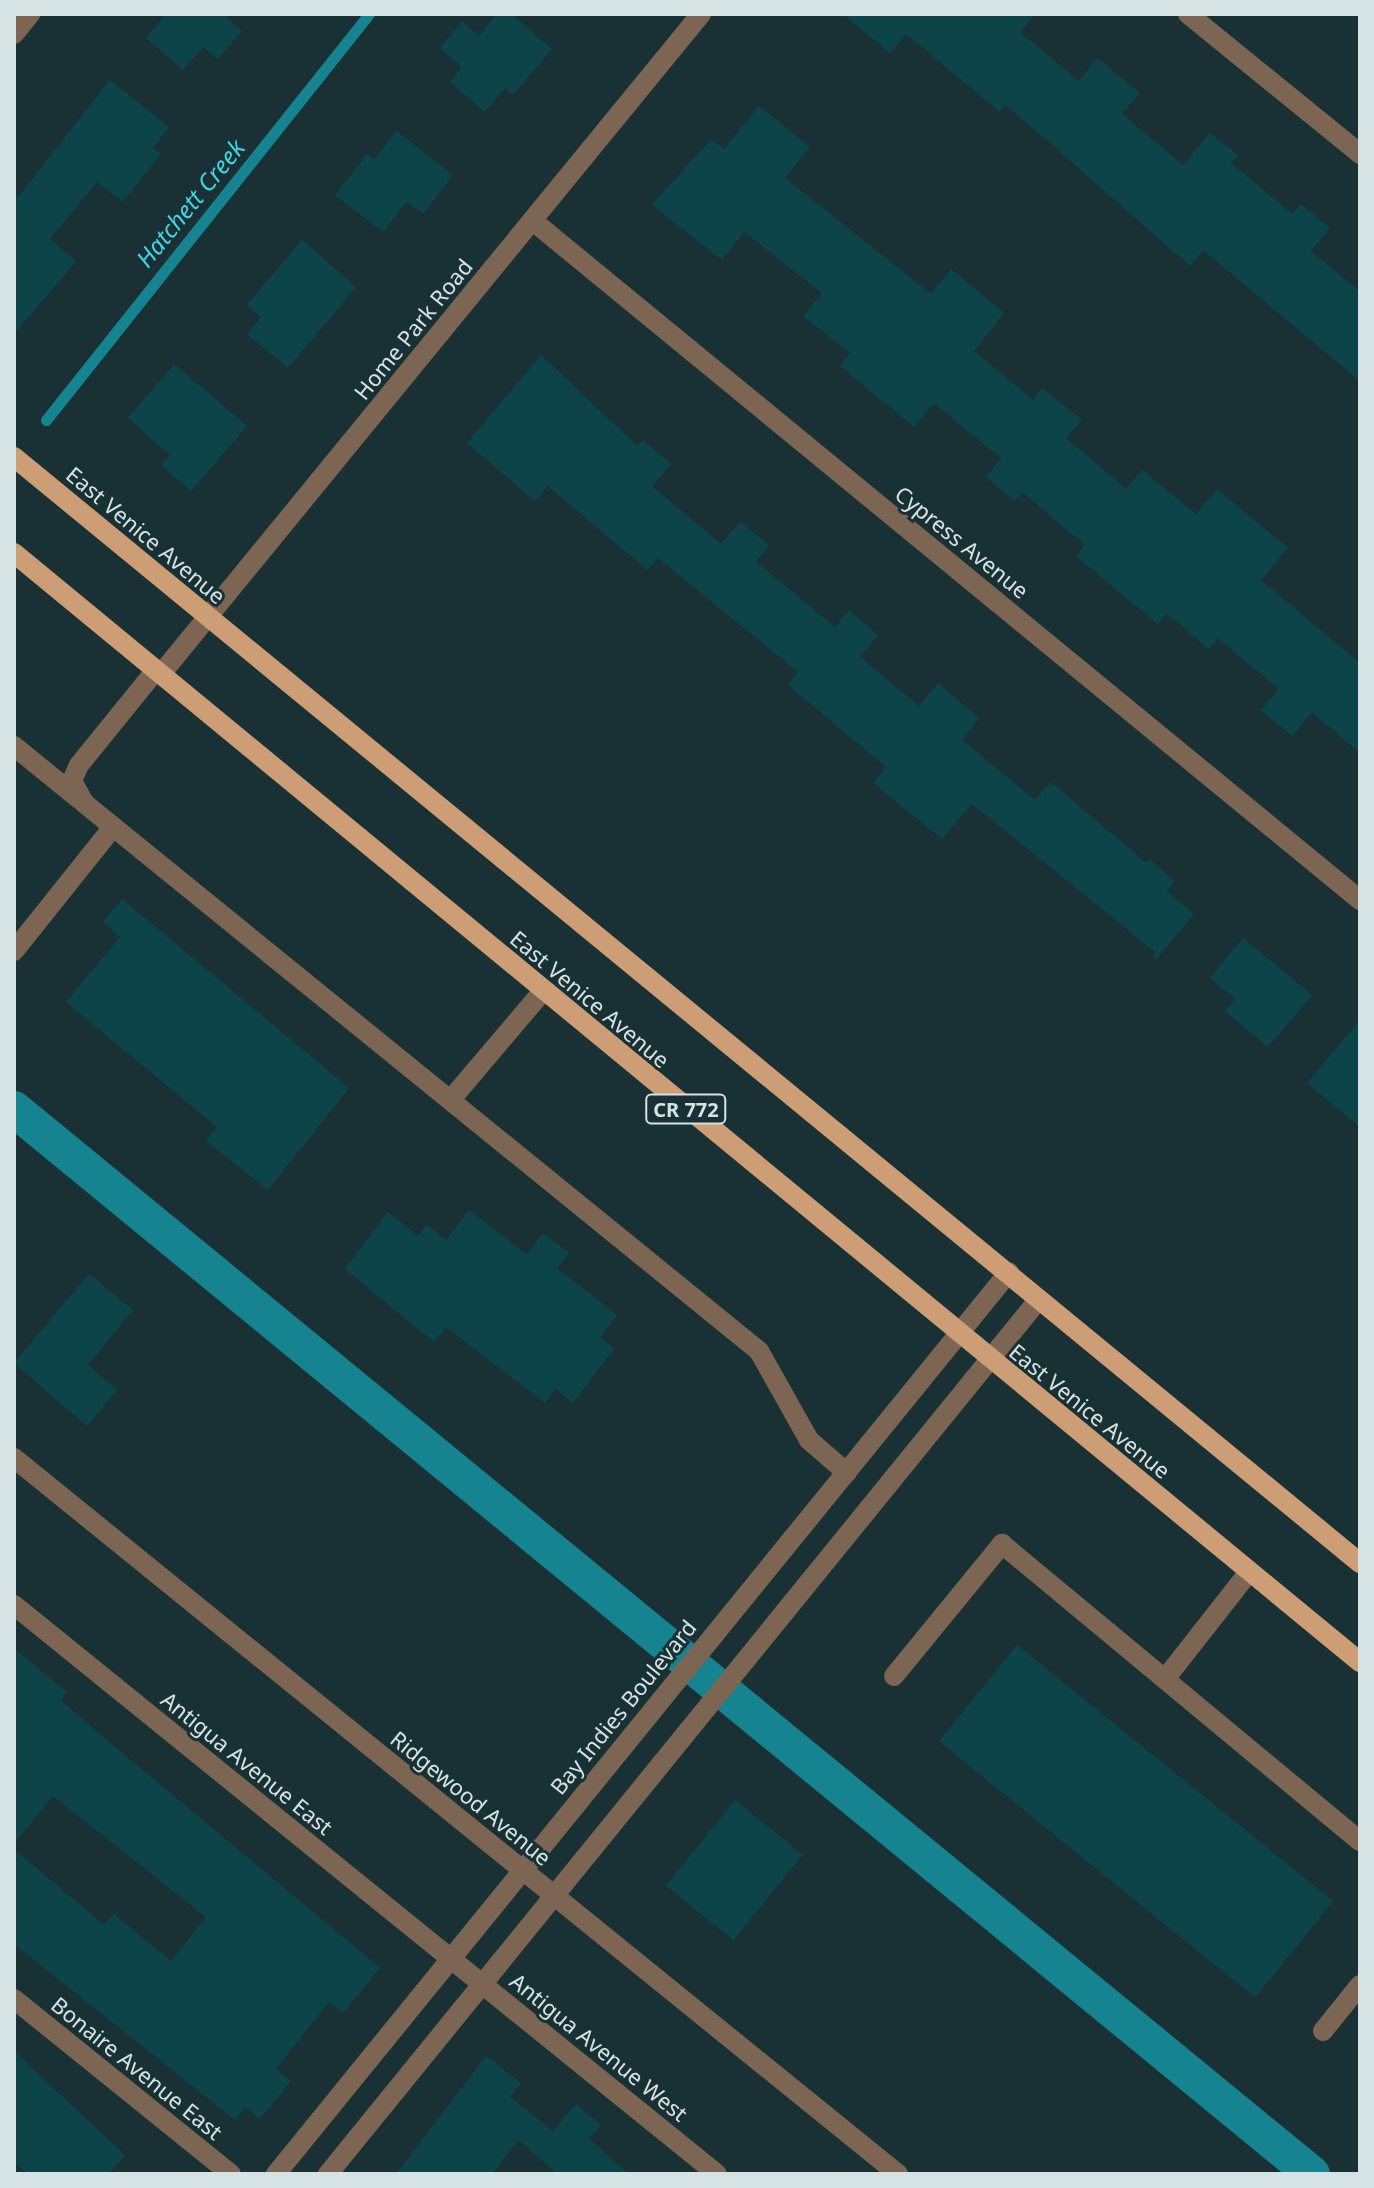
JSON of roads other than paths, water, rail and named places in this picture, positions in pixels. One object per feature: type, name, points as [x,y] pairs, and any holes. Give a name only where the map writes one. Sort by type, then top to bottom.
[{"type":"main road","name":"East Venice Avenue","points":[[14,457],[1360,1563]]},
{"type":"main road","name":"East Venice Avenue","points":[[14,553],[988,1360],[1360,1662]]},
{"type":"street","points":[[14,34],[30,14]]},
{"type":"street","name":"Home Park Road","points":[[84,803],[72,781],[79,765],[207,617],[701,14]]},
{"type":"street","points":[[1188,14],[1360,154]]},
{"type":"street","name":"Cypress Avenue","points":[[533,221],[1360,900]]},
{"type":"street","points":[[14,746],[453,1097],[759,1351],[809,1440],[847,1473]]},
{"type":"street","points":[[14,951],[113,827]]},
{"type":"street","points":[[453,1097],[543,991]]},
{"type":"street","name":"Bay Indies Boulevard","points":[[276,2174],[1009,1272]]},
{"type":"street","points":[[328,2174],[551,1893],[1039,1299]]},
{"type":"street","name":"Ridgewood Avenue","points":[[14,1458],[898,2174]]},
{"type":"street","points":[[894,1676],[1002,1544],[1360,1841]]},
{"type":"street","points":[[1165,1679],[1249,1572]]},
{"type":"street","name":"Antigua Avenue East","points":[[14,1605],[450,1958]]},
{"type":"street","name":"Antigua Avenue West","points":[[450,1958],[717,2174]]},
{"type":"street","points":[[1323,2031],[1360,1985]]},
{"type":"street","name":"Bonaire Avenue East","points":[[14,1999],[231,2174]]},
{"type":"waterway","name":"Hatchett Creek","points":[[46,420],[369,14]]},
{"type":"waterway","points":[[14,1109],[1312,2174]]}]
